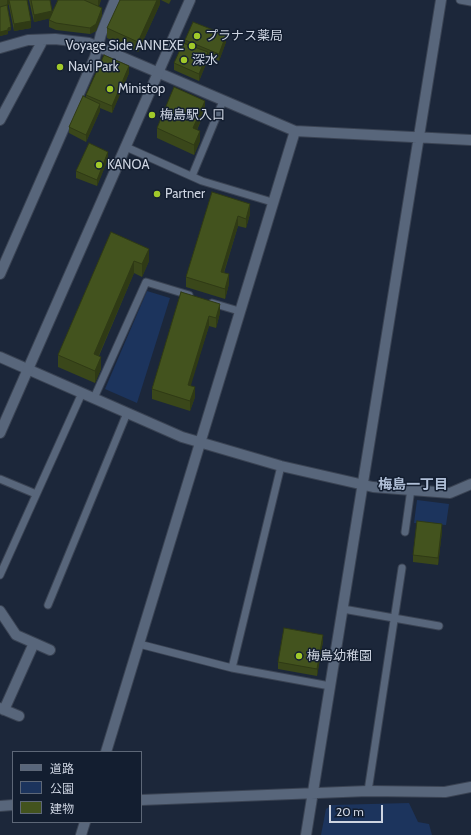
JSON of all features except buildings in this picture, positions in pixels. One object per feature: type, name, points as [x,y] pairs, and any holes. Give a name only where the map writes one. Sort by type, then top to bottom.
[{"type":"street","points":[[0,274],[95,57],[115,0]]},
{"type":"street","points":[[0,433],[190,0]]},
{"type":"street","points":[[306,835],[441,0]]},
{"type":"street","points":[[0,48],[28,40],[89,42],[294,131],[471,140]]},
{"type":"street","points":[[0,120],[43,40]]},
{"type":"street","points":[[106,751],[294,131]]},
{"type":"street","points":[[0,357],[199,443],[281,466],[363,485],[411,490],[450,493],[471,484]]},
{"type":"street","points":[[0,611],[16,635],[50,650]]},
{"type":"street","points":[[19,716],[2,709],[34,643]]},
{"type":"street","points":[[142,800],[368,791],[445,792],[471,787]]},
{"type":"street","points":[[0,806],[12,805]]},
{"type":"street","points":[[81,835],[85,823]]},
{"type":"lane","points":[[460,0],[471,2]]},
{"type":"lane","points":[[192,176],[223,101]]},
{"type":"lane","points":[[126,147],[192,176],[272,202]]},
{"type":"lane","points":[[94,398],[146,282],[199,298]]},
{"type":"lane","points":[[206,301],[240,311]]},
{"type":"lane","points":[[0,575],[82,393]]},
{"type":"lane","points":[[48,605],[127,413]]},
{"type":"lane","points":[[232,668],[281,466]]},
{"type":"lane","points":[[0,479],[36,494]]},
{"type":"lane","points":[[405,532],[411,490]]},
{"type":"lane","points":[[368,791],[402,568]]},
{"type":"lane","points":[[343,609],[439,626]]},
{"type":"lane","points":[[139,644],[232,668],[330,686]]},
{"type":"green space","points":[[147,291],[170,298],[137,403],[105,389]]},
{"type":"green space","points":[[417,500],[449,504],[446,525],[414,523]]},
{"type":"green space","points":[[409,803],[418,822],[429,824],[432,835],[321,835],[326,809],[332,805]]},
{"type":"place","name":"プラナス薬局","points":[[197,36]]},
{"type":"place","name":"Voyage Side ANNEXE","points":[[192,46]]},
{"type":"place","name":"深水","points":[[184,60]]},
{"type":"place","name":"Navi Park","points":[[60,67]]},
{"type":"place","name":"Ministop","points":[[110,89]]},
{"type":"place","name":"梅島駅入口","points":[[152,115]]},
{"type":"place","name":"KANOA","points":[[99,165]]},
{"type":"place","name":"Partner","points":[[157,194]]},
{"type":"place","name":"梅島幼稚園","points":[[299,656]]},
{"type":"district","name":"梅島一丁目","points":[[413,485]]}]
